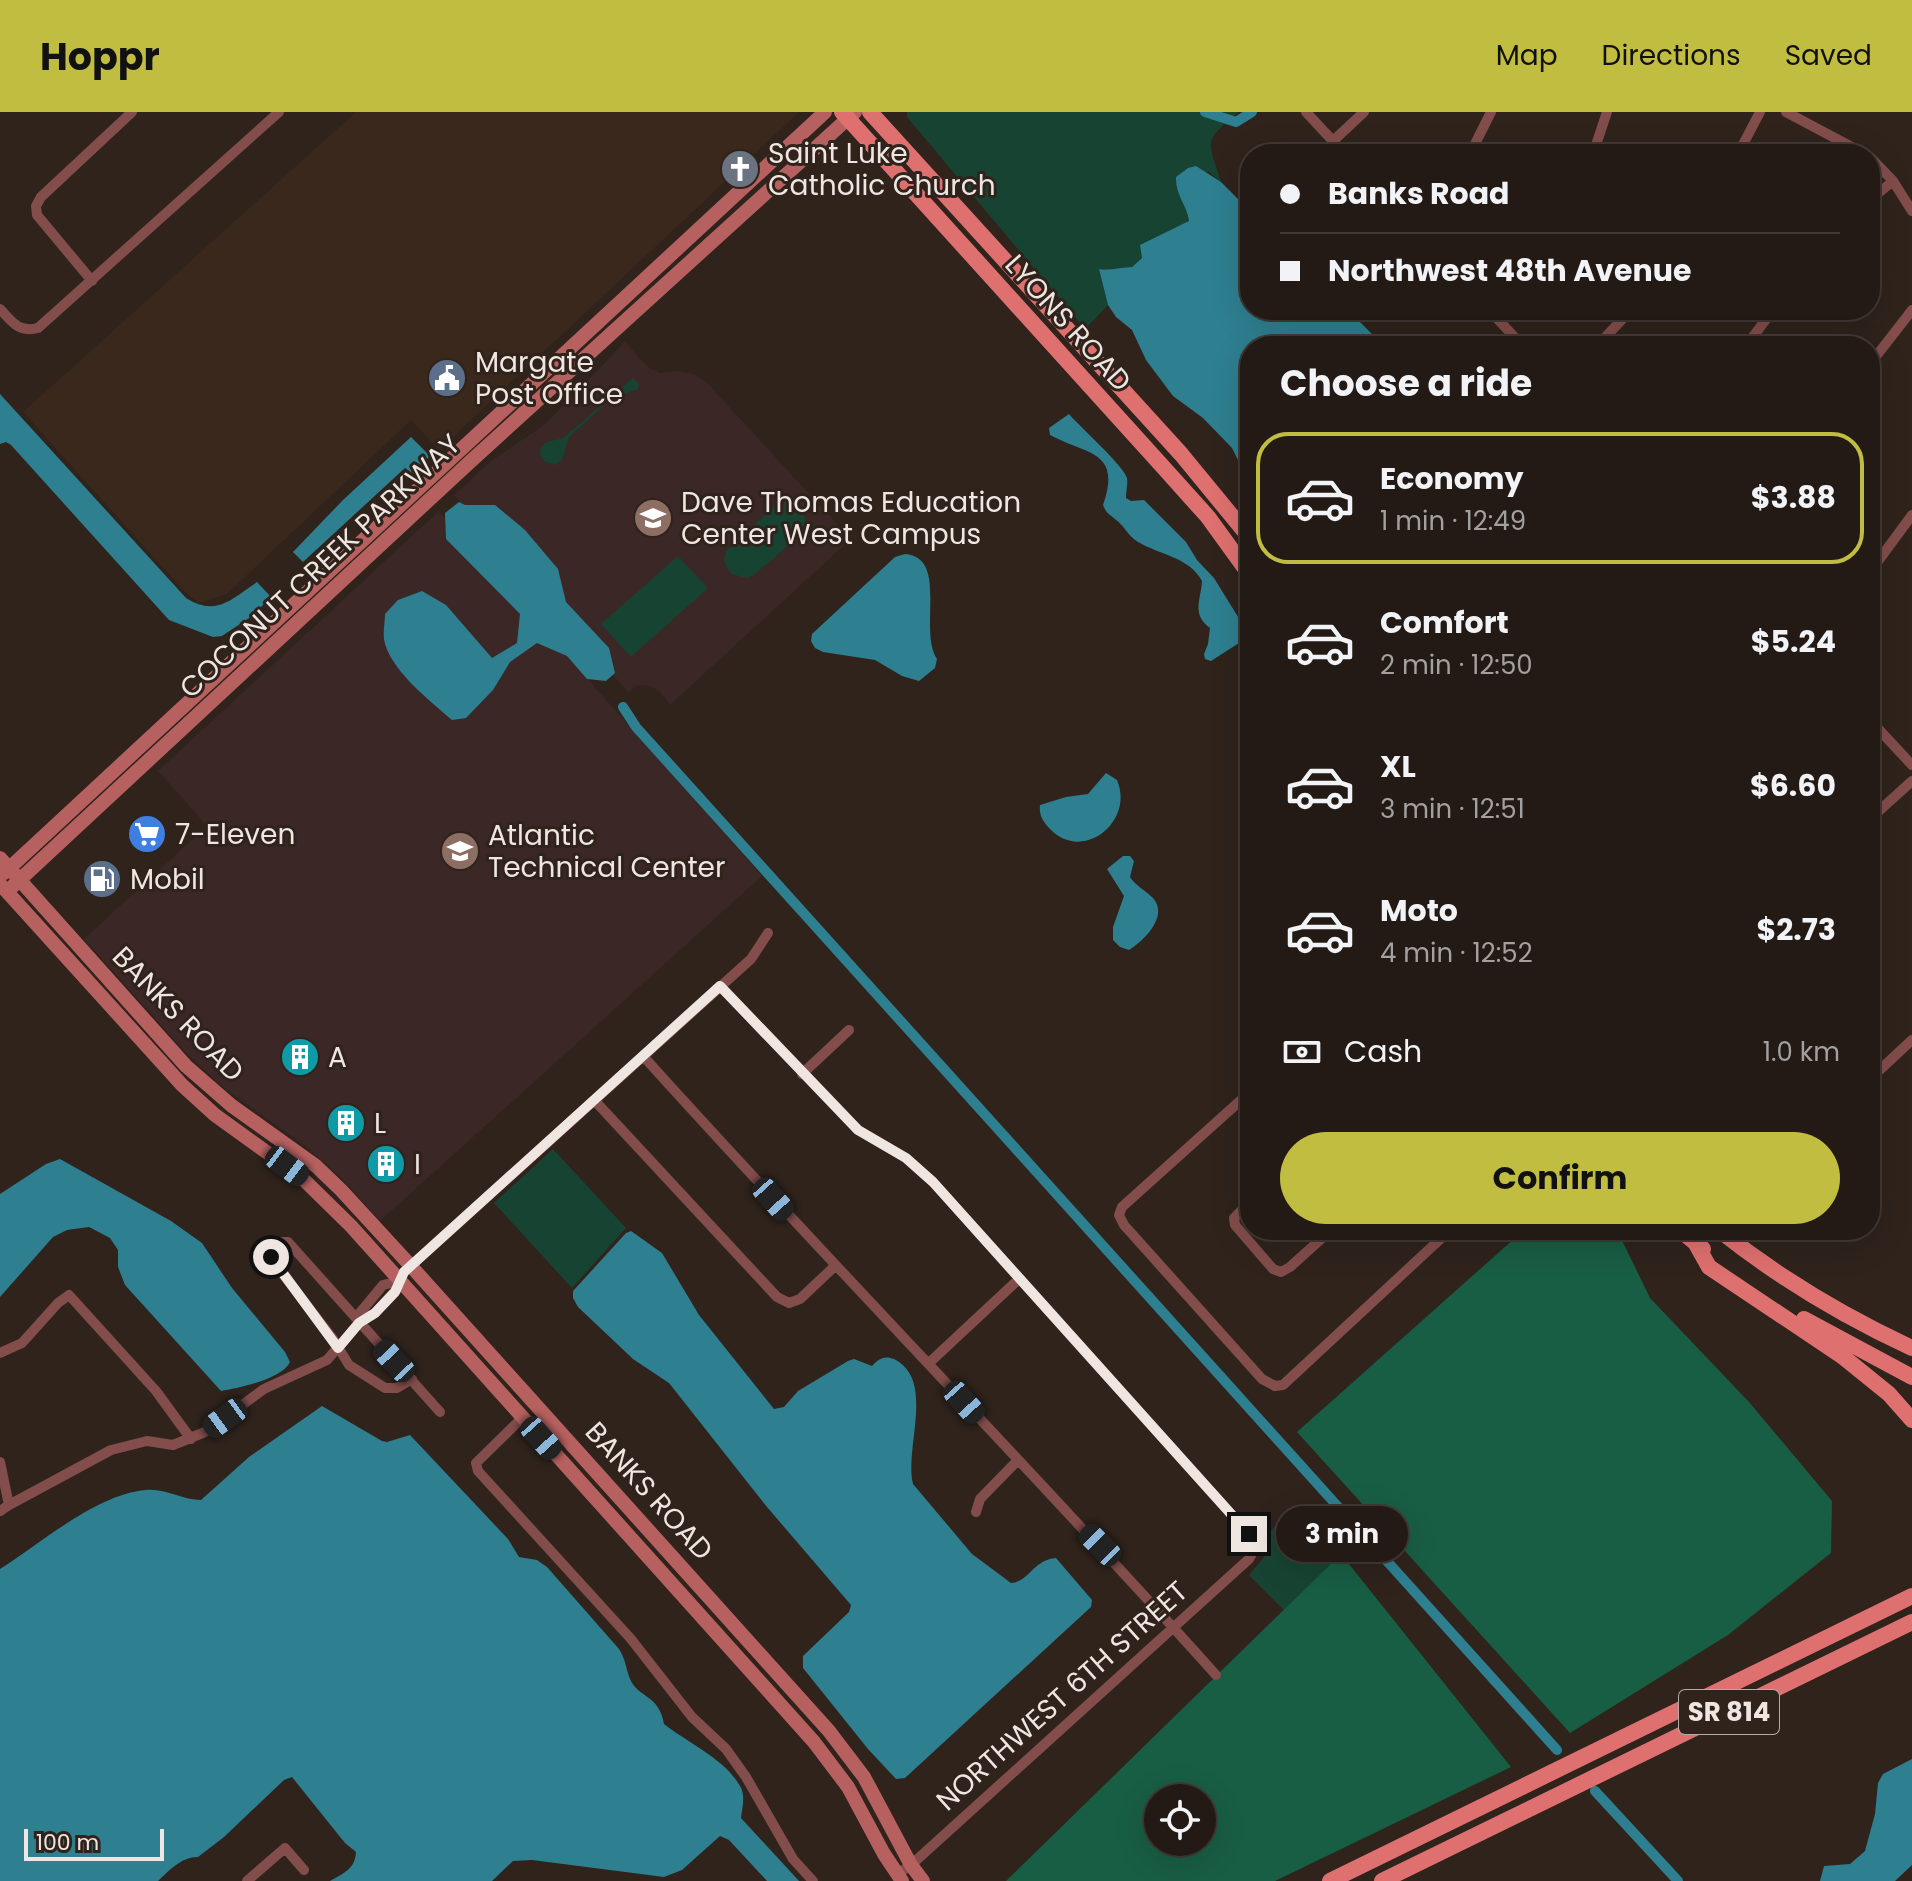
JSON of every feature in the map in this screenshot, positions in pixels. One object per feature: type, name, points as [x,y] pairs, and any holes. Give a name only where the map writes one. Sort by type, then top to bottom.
[{"type":"main road","name":"LYONS ROAD","points":[[870,112],[1181,454],[1240,526]]},
{"type":"main road","name":"LYONS ROAD","points":[[848,114],[1208,517],[1240,561]]},
{"type":"main road","points":[[1692,1240],[1734,1273],[1801,1317],[1912,1377]]},
{"type":"main road","points":[[1731,1240],[1830,1307],[1912,1348]]},
{"type":"main road","points":[[1695,1242],[1709,1267],[1842,1356],[1889,1394],[1912,1420]]},
{"type":"main road","points":[[1887,1608],[1912,1584]]},
{"type":"main road","name":"SR 814","points":[[1330,1881],[1912,1596]]},
{"type":"main road","name":"SR 814","points":[[1382,1881],[1912,1622]]},
{"type":"main road","points":[[1537,1780],[1546,1801]]},
{"type":"street","name":"COCONUT CREEK PARKWAY","points":[[3,880],[825,112]]},
{"type":"street","points":[[1306,112],[1336,144]]},
{"type":"street","points":[[1333,141],[1364,112]]},
{"type":"street","points":[[1475,144],[1491,112]]},
{"type":"street","points":[[1596,144],[1607,112]]},
{"type":"street","points":[[1743,144],[1760,112]]},
{"type":"street","points":[[1786,112],[1846,144]]},
{"type":"street","points":[[92,281],[37,215],[36,206],[41,197],[128,113]]},
{"type":"street","points":[[0,309],[14,325],[27,331],[38,328],[277,113]]},
{"type":"street","name":"COCONUT CREEK PARKWAY","points":[[19,881],[848,114]]},
{"type":"street","points":[[1880,168],[1893,181],[1912,211]]},
{"type":"street","points":[[1880,192],[1893,181]]},
{"type":"street","points":[[1880,351],[1912,310]]},
{"type":"street","points":[[1498,320],[1514,336]]},
{"type":"street","points":[[1606,336],[1622,320]]},
{"type":"street","points":[[1880,558],[1912,515]]},
{"type":"street","points":[[1880,731],[1912,765]]},
{"type":"street","points":[[1880,810],[1912,781]]},
{"type":"street","name":"BANKS ROAD","points":[[3,880],[19,881],[186,1066],[232,1106],[316,1166],[349,1198],[404,1273],[523,1417],[814,1742],[848,1787],[900,1878]]},
{"type":"street","name":"BANKS ROAD","points":[[3,880],[182,1085],[215,1115],[301,1177],[404,1273],[782,1678],[856,1767],[923,1881]]},
{"type":"street","points":[[0,1462],[4,1508],[111,1450],[147,1441],[173,1445],[191,1439],[264,1389],[327,1360],[359,1323],[359,1314],[383,1285],[404,1273],[644,1057],[751,959],[768,933]]},
{"type":"street","points":[[720,986],[858,1130],[906,1158],[933,1182],[1019,1279],[929,1363]]},
{"type":"street","points":[[802,1074],[849,1030]]},
{"type":"street","points":[[1880,1070],[1912,1040]]},
{"type":"street","points":[[644,1057],[1017,1461],[1100,1545],[1216,1675]]},
{"type":"street","points":[[595,1101],[777,1297],[789,1303],[800,1299],[835,1266]]},
{"type":"street","points":[[1240,1101],[1122,1207],[1119,1215],[1124,1225],[1262,1379],[1275,1386],[1283,1385],[1439,1240]]},
{"type":"street","points":[[1240,1212],[1234,1218],[1240,1231]]},
{"type":"street","points":[[1248,1240],[1273,1269],[1281,1272],[1320,1240]]},
{"type":"street","points":[[412,1379],[397,1388],[385,1388],[349,1365],[272,1260],[272,1251],[282,1242],[288,1242],[412,1379],[440,1412]]},
{"type":"street","name":"NORTHWEST 6TH STREET","points":[[900,1878],[1249,1559],[1255,1548],[1249,1534],[1019,1279]]},
{"type":"street","points":[[0,1353],[22,1343],[69,1295],[156,1391],[191,1439]]},
{"type":"street","points":[[523,1417],[476,1463],[478,1471],[631,1639],[692,1717],[726,1749],[746,1777],[793,1859],[813,1881]]},
{"type":"street","points":[[976,1512],[980,1499],[1017,1461]]},
{"type":"street","points":[[780,1704],[793,1702],[834,1748],[856,1767]]},
{"type":"street","points":[[247,1881],[285,1848],[304,1870]]},
{"type":"shaded area","points":[[356,112],[799,112],[439,450],[411,420],[227,594],[199,603],[184,591],[23,412]]},
{"type":"shaded area","name":"Dave Thomas Education Center West Campus","points":[[625,342],[649,368],[660,373],[677,371],[695,374],[708,384],[851,539],[670,705],[659,691],[650,686],[638,685],[628,692],[454,495],[491,461],[544,425]]},
{"type":"shaded area","name":"Atlantic Technical Center","points":[[439,511],[762,876],[380,1221],[342,1179],[308,1148],[224,1088],[186,1053],[84,939],[207,826],[158,771]]},
{"type":"green space","points":[[907,112],[1238,112],[1211,142],[1221,182],[1209,172],[1176,177],[1177,189],[1189,221],[1141,245],[1142,258],[1132,267],[1099,269],[1108,305],[1085,329],[907,117]]},
{"type":"green space","points":[[633,378],[639,384],[638,389],[612,398],[569,437],[562,460],[555,465],[544,461],[540,454],[545,443],[563,438]]},
{"type":"green space","points":[[782,499],[790,499],[800,509],[805,521],[803,527],[784,549],[755,574],[747,578],[731,574],[724,561],[726,551]]},
{"type":"green space","points":[[678,556],[708,588],[631,657],[601,624]]},
{"type":"green space","points":[[553,1149],[626,1228],[572,1288],[494,1203]]},
{"type":"green space","points":[[1513,1240],[1622,1240],[1650,1298],[1749,1402],[1832,1501],[1831,1553],[1728,1635],[1570,1733],[1297,1432]]},
{"type":"green space","points":[[1303,1505],[1341,1554],[1284,1610],[1249,1575],[1265,1556],[1266,1534]]},
{"type":"green space","points":[[1341,1554],[1511,1767],[1275,1881],[1006,1881]]},
{"type":"water","points":[[1196,166],[1221,182],[1240,201],[1240,320],[1358,320],[1374,336],[1240,336],[1240,464],[1232,448],[1203,418],[1173,396],[1146,360],[1132,330],[1116,317],[1108,305],[1099,269],[1132,267],[1142,258],[1140,245],[1189,221],[1177,189],[1176,177]]},
{"type":"water","points":[[0,394],[186,598],[215,606],[231,600],[257,582],[271,597],[252,616],[222,636],[213,637],[169,620],[11,445],[6,442],[0,444]]},
{"type":"water","points":[[1069,414],[1124,472],[1127,478],[1126,498],[1131,501],[1144,500],[1186,542],[1214,578],[1240,620],[1239,643],[1211,661],[1205,659],[1210,628],[1199,612],[1202,581],[1182,562],[1138,542],[1107,512],[1103,505],[1108,487],[1104,464],[1088,451],[1050,435],[1049,428]]},
{"type":"water","points":[[411,437],[430,456],[412,473],[405,468],[303,562],[293,552]]},
{"type":"water","points":[[459,502],[465,505],[495,505],[525,530],[558,569],[566,602],[609,648],[615,673],[606,681],[587,679],[567,656],[537,643],[510,662],[493,690],[466,718],[452,720],[402,673],[387,650],[385,614],[398,600],[422,591],[446,605],[492,658],[517,643],[520,614],[446,539],[445,513]]},
{"type":"water","points":[[905,554],[918,558],[926,568],[930,631],[937,659],[935,668],[919,681],[902,676],[875,660],[815,648],[811,641],[812,634],[895,557]]},
{"type":"water","points":[[1106,773],[1117,780],[1121,796],[1119,810],[1102,833],[1090,840],[1076,842],[1062,838],[1049,828],[1040,812],[1040,805],[1088,794]]},
{"type":"water","points":[[1123,856],[1130,856],[1134,861],[1130,877],[1153,898],[1158,912],[1153,927],[1129,950],[1113,940],[1113,927],[1124,896],[1107,869]]},
{"type":"water","points":[[60,1159],[171,1221],[202,1243],[232,1288],[285,1352],[290,1362],[285,1368],[259,1382],[221,1391],[125,1285],[118,1267],[118,1250],[110,1238],[89,1227],[67,1230],[53,1237],[0,1297],[0,1194],[46,1164]]},
{"type":"water","points":[[631,1231],[662,1253],[699,1315],[774,1409],[784,1407],[798,1391],[854,1359],[872,1366],[887,1357],[907,1369],[916,1398],[911,1469],[913,1484],[972,1554],[1011,1583],[1023,1579],[1042,1562],[1056,1558],[1092,1600],[1091,1607],[905,1778],[896,1779],[868,1749],[803,1668],[803,1656],[849,1612],[851,1605],[767,1507],[669,1383],[633,1359],[578,1307],[573,1298],[573,1291]]},
{"type":"water","points":[[322,1406],[382,1441],[410,1435],[508,1539],[519,1557],[537,1560],[547,1567],[619,1649],[630,1679],[658,1707],[664,1724],[716,1760],[733,1776],[743,1794],[741,1818],[799,1881],[767,1881],[729,1840],[720,1836],[682,1870],[664,1877],[532,1860],[513,1861],[492,1881],[330,1881],[351,1867],[356,1852],[345,1843],[292,1777],[284,1780],[224,1837],[198,1857],[176,1865],[158,1881],[0,1881],[0,1569],[89,1510],[127,1493],[153,1490],[201,1500],[249,1457]]},
{"type":"water","points":[[1912,1759],[1912,1865],[1895,1881],[1820,1881],[1824,1866],[1850,1864],[1865,1851],[1875,1814],[1878,1783],[1883,1774]]},
{"type":"waterway","points":[[1205,112],[1236,122],[1252,112]]},
{"type":"waterway","points":[[623,707],[636,727],[1557,1750]]},
{"type":"waterway","points":[[1595,1791],[1678,1881]]},
{"type":"place","name":"Saint Luke Catholic Church","points":[[740,169]]},
{"type":"place","name":"Margate Post Office","points":[[447,378]]},
{"type":"place","name":"Dave Thomas Education Center West Campus","points":[[653,518]]},
{"type":"place","name":"7-Eleven","points":[[147,834]]},
{"type":"place","name":"Atlantic Technical Center","points":[[460,851]]},
{"type":"place","name":"Mobil","points":[[102,879]]},
{"type":"place","name":"A","points":[[300,1057]]},
{"type":"place","name":"L","points":[[346,1123]]},
{"type":"place","name":"I","points":[[386,1164]]},
{"type":"route","points":[[271,1257],[338,1348],[359,1323],[375,1313],[395,1292],[404,1272],[720,986],[858,1130],[906,1158],[933,1182],[1249,1534]]}]
